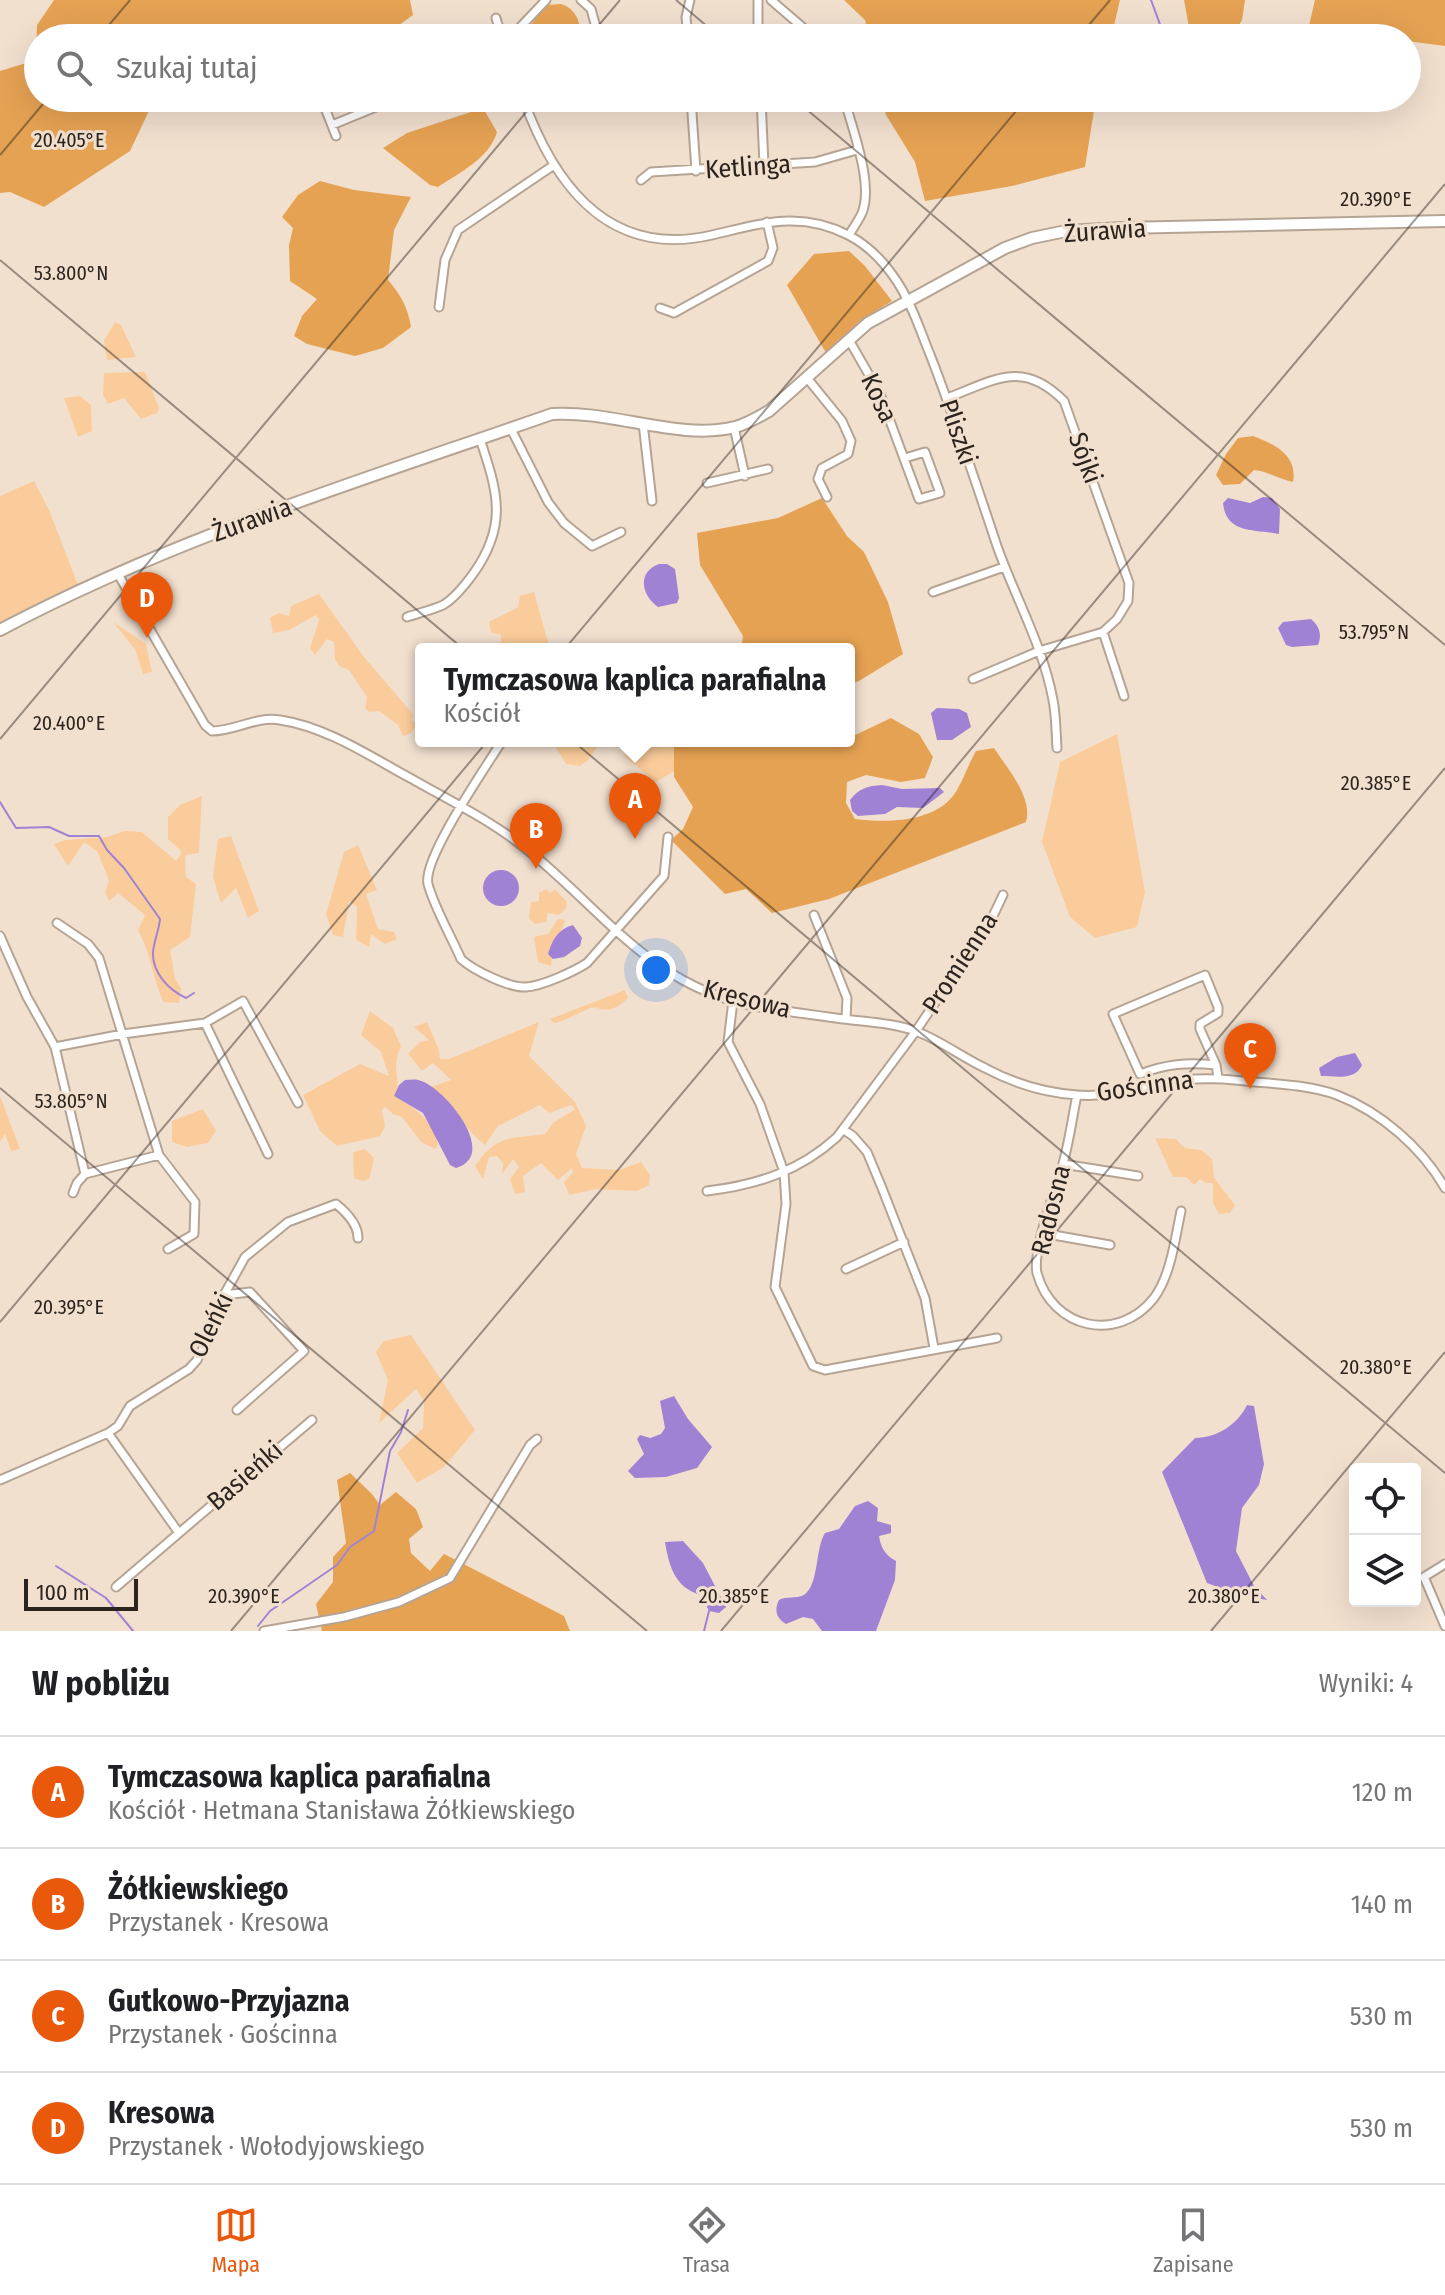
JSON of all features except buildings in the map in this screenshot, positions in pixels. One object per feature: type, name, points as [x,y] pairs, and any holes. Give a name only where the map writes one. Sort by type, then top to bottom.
[{"type":"street","points":[[523,24],[546,0]]},
{"type":"street","points":[[581,0],[591,9],[595,24]]},
{"type":"street","points":[[687,24],[690,0]]},
{"type":"street","points":[[758,0],[758,24]]},
{"type":"street","points":[[771,0],[799,24]]},
{"type":"street","points":[[496,18],[498,24]]},
{"type":"street","points":[[327,112],[336,136]]},
{"type":"street","points":[[332,125],[364,112]]},
{"type":"street","points":[[529,112],[554,165],[566,184],[589,209],[632,234],[654,239],[684,240],[767,222],[809,222],[849,235],[864,211],[864,171],[848,112]]},
{"type":"street","points":[[692,112],[696,171]]},
{"type":"street","points":[[762,112],[764,165]]},
{"type":"street","name":"Ketlinga","points":[[641,180],[651,172],[815,162],[857,150]]},
{"type":"street","points":[[439,307],[445,260],[458,230],[554,165]]},
{"type":"street","name":"Żurawia","points":[[0,630],[85,588],[228,528],[552,414],[573,413],[710,430],[734,427],[769,411],[868,323],[1005,248],[1032,238],[1066,231],[1445,221]]},
{"type":"street","points":[[660,308],[674,313],[768,261],[773,248],[767,222]]},
{"type":"street","name":"Pliszki","points":[[849,235],[868,248],[889,270],[908,300],[947,398],[1004,567],[1039,651],[1053,700],[1057,748]]},
{"type":"street","name":"Kosa","points":[[849,340],[880,394],[919,499],[940,493],[925,452],[905,458]]},
{"type":"street","name":"Sójki","points":[[947,398],[996,378],[1026,376],[1048,385],[1064,401],[1129,583],[1128,601],[1117,619],[1103,632]]},
{"type":"street","points":[[807,378],[842,421],[851,441],[848,454],[822,468],[818,479],[827,497]]},
{"type":"street","points":[[643,423],[652,501]]},
{"type":"street","points":[[734,427],[745,476]]},
{"type":"street","points":[[511,429],[548,502],[564,523],[592,546],[621,532]]},
{"type":"street","points":[[407,617],[444,604],[465,586],[485,558],[498,522],[493,479],[480,439]]},
{"type":"street","points":[[707,483],[768,469]]},
{"type":"street","points":[[933,592],[1004,567]]},
{"type":"street","name":"Kresowa","points":[[118,574],[205,725],[212,731],[277,719],[309,727],[371,757],[488,821],[536,856],[616,932],[675,978],[701,990],[733,1001],[916,1031]]},
{"type":"street","points":[[973,679],[1039,651],[1103,632],[1124,696]]},
{"type":"street","points":[[498,747],[428,867],[428,883],[461,959],[471,967],[514,985],[527,987],[575,971],[587,963],[664,876],[668,837]]},
{"type":"street","name":"Promienna","points":[[707,1191],[745,1187],[784,1172],[824,1149],[844,1130],[916,1031],[992,918],[1003,895]]},
{"type":"street","points":[[814,915],[847,998],[846,1019]]},
{"type":"street","points":[[57,923],[88,944],[99,958],[159,1155],[195,1202],[194,1234],[168,1249]]},
{"type":"street","points":[[0,936],[27,997],[55,1047],[85,1174]]},
{"type":"street","points":[[1216,1065],[1185,1062],[1140,1074],[1113,1014],[1205,975],[1218,1013],[1200,1024],[1200,1029],[1216,1065],[1218,1078]]},
{"type":"street","points":[[55,1047],[205,1023],[243,1001],[298,1103]]},
{"type":"street","points":[[733,1001],[728,1042],[760,1104],[784,1172],[786,1204],[775,1287],[813,1366],[825,1370],[997,1338]]},
{"type":"street","points":[[205,1023],[268,1154]]},
{"type":"street","name":"Gościnna","points":[[916,1031],[1020,1084],[1077,1095],[1110,1095],[1171,1081],[1218,1078],[1313,1089],[1336,1095],[1361,1107],[1407,1139],[1435,1171],[1445,1188]]},
{"type":"street","name":"Radosna","points":[[1077,1095],[1063,1164],[1042,1233],[1036,1270],[1046,1297],[1065,1317],[1091,1325],[1119,1324],[1143,1311],[1156,1295],[1167,1269],[1181,1211]]},
{"type":"street","points":[[844,1130],[867,1152],[925,1298],[934,1348]]},
{"type":"street","points":[[73,1193],[85,1174],[159,1155]]},
{"type":"street","points":[[1063,1164],[1138,1176]]},
{"type":"street","name":"Oleńki","points":[[0,1480],[108,1433],[118,1426],[130,1406],[189,1369],[218,1320],[224,1295],[245,1257],[288,1222],[336,1204],[345,1211],[359,1233],[358,1238]]},
{"type":"street","points":[[1042,1233],[1110,1245]]},
{"type":"street","points":[[846,1269],[904,1242]]},
{"type":"street","name":"Oleńki","points":[[224,1295],[250,1292],[304,1351],[237,1410]]},
{"type":"street","name":"Basieńki","points":[[116,1587],[312,1420]]},
{"type":"street","points":[[108,1433],[179,1533]]},
{"type":"street","points":[[264,1631],[298,1629],[399,1602],[450,1578],[530,1445],[537,1439]]},
{"type":"street","points":[[1445,1564],[1424,1577],[1445,1626]]},
{"type":"shaded area","points":[[54,0],[410,0],[413,15],[400,24],[38,24]]},
{"type":"shaded area","points":[[844,0],[1120,0],[1114,24],[866,24]]},
{"type":"shaded area","points":[[1184,0],[1245,0],[1240,24],[1188,24]]},
{"type":"shaded area","points":[[1315,0],[1445,0],[1445,46],[1421,43],[1421,24],[1309,24]]},
{"type":"shaded area","points":[[546,5],[566,6],[579,24],[532,24]]},
{"type":"shaded area","points":[[24,64],[24,112],[148,112],[130,151],[44,207],[10,192],[0,193],[0,71]]},
{"type":"shaded area","points":[[471,112],[485,112],[497,132],[481,157],[438,187],[430,185],[383,148],[407,133]]},
{"type":"shaded area","points":[[885,112],[1094,112],[1085,167],[1012,186],[925,201],[915,162]]},
{"type":"shaded area","points":[[320,181],[354,190],[411,197],[394,230],[388,280],[403,302],[411,327],[383,348],[355,356],[307,344],[294,336],[302,316],[317,299],[290,281],[289,245],[293,228],[282,217],[298,195]]},
{"type":"shaded area","points":[[849,251],[892,301],[861,320],[826,353],[787,285],[814,254]]},
{"type":"shaded area","points":[[115,322],[121,325],[136,357],[107,360],[104,340]]},
{"type":"shaded area","points":[[145,372],[159,408],[157,413],[141,419],[124,398],[108,404],[103,395],[104,373]]},
{"type":"shaded area","points":[[80,396],[91,405],[92,431],[78,437],[64,398]]},
{"type":"shaded area","points":[[1253,436],[1283,452],[1292,465],[1293,482],[1254,470],[1240,484],[1223,485],[1216,475],[1226,454],[1238,438]]},
{"type":"shaded area","points":[[34,481],[49,510],[78,585],[0,623],[0,496]]},
{"type":"shaded area","points":[[1263,497],[1272,498],[1280,509],[1279,534],[1235,525],[1225,513],[1223,503],[1228,498],[1250,503]]},
{"type":"shaded area","points":[[822,498],[847,536],[864,552],[888,602],[903,654],[855,683],[855,643],[742,643],[743,636],[700,565],[697,533],[778,518]]},
{"type":"shaded area","points":[[659,564],[675,569],[679,598],[677,603],[658,607],[648,596],[644,584],[647,572]]},
{"type":"shaded area","points":[[534,592],[548,643],[500,643],[501,635],[491,632],[489,622],[518,607],[520,596]]},
{"type":"shaded area","points":[[319,594],[364,657],[413,714],[415,727],[411,733],[403,736],[398,725],[379,711],[369,712],[365,708],[367,697],[349,670],[339,666],[335,659],[334,642],[327,639],[315,655],[310,648],[319,620],[316,615],[289,630],[273,633],[270,618],[279,613],[289,616],[291,606]]},
{"type":"shaded area","points":[[1311,619],[1319,631],[1318,645],[1286,645],[1278,628],[1283,622]]},
{"type":"shaded area","points":[[113,622],[146,644],[152,672],[143,674],[135,649]]},
{"type":"shaded area","points":[[937,708],[959,709],[967,713],[971,727],[952,740],[937,740],[931,713]]},
{"type":"shaded area","points":[[891,718],[919,734],[933,757],[925,778],[901,782],[866,775],[847,782],[846,803],[855,819],[896,820],[925,815],[938,809],[957,790],[976,751],[994,748],[1022,793],[1026,803],[1026,822],[829,899],[772,913],[746,889],[725,894],[671,840],[683,829],[693,807],[674,777],[674,747],[855,747],[855,735]]},
{"type":"shaded area","points":[[1117,734],[1145,892],[1137,927],[1095,938],[1070,917],[1042,842],[1060,762]]},
{"type":"shaded area","points":[[597,747],[580,766],[566,764],[556,748]]},
{"type":"shaded area","points":[[638,747],[674,747],[674,771],[656,782],[623,755]]},
{"type":"shaded area","points":[[882,785],[902,789],[940,788],[944,792],[923,808],[897,807],[885,814],[858,816],[852,811],[850,800],[860,790]]},
{"type":"shaded area","points":[[202,796],[199,853],[185,855],[186,877],[196,884],[190,937],[170,950],[175,979],[181,988],[179,1003],[163,1002],[138,930],[145,915],[118,893],[109,901],[105,892],[109,880],[97,851],[84,842],[68,866],[54,844],[65,840],[107,837],[125,831],[142,832],[176,861],[182,852],[168,839],[168,817],[180,805]]},
{"type":"shaded area","points":[[231,836],[259,911],[248,918],[236,888],[221,903],[213,877],[218,839]]},
{"type":"shaded area","points":[[358,845],[377,890],[366,894],[378,929],[394,932],[397,939],[385,944],[371,934],[369,947],[356,940],[357,907],[349,901],[343,937],[333,935],[326,914],[344,852]]},
{"type":"shaded area","points":[[501,870],[513,876],[519,888],[513,900],[501,906],[489,900],[483,888],[489,876]]},
{"type":"shaded area","points":[[546,889],[550,893],[555,889],[567,902],[566,908],[559,915],[548,913],[546,922],[535,924],[529,918],[531,902],[539,901],[539,893]]},
{"type":"shaded area","points":[[558,919],[565,920],[548,954],[552,958],[551,966],[538,962],[534,937],[548,934]]},
{"type":"shaded area","points":[[573,925],[582,938],[580,946],[564,957],[553,959],[548,954],[554,940],[563,929]]},
{"type":"shaded area","points":[[625,990],[628,998],[613,1008],[604,1010],[595,1007],[554,1023],[550,1019]]},
{"type":"shaded area","points":[[370,1011],[393,1028],[401,1046],[396,1062],[395,1096],[428,1122],[436,1136],[438,1145],[435,1149],[421,1142],[402,1117],[385,1107],[382,1110],[385,1126],[380,1136],[337,1146],[320,1131],[303,1095],[360,1064],[389,1076],[381,1052],[361,1035]]},
{"type":"shaded area","points":[[427,1022],[440,1059],[449,1059],[539,1022],[529,1056],[575,1102],[586,1126],[576,1154],[582,1168],[619,1170],[641,1162],[650,1175],[649,1185],[637,1191],[596,1189],[569,1195],[564,1182],[573,1172],[572,1168],[558,1180],[541,1163],[523,1176],[525,1192],[515,1194],[510,1179],[519,1167],[513,1159],[502,1174],[503,1163],[497,1156],[489,1157],[483,1179],[475,1166],[491,1148],[505,1140],[545,1134],[553,1123],[575,1109],[571,1105],[549,1113],[540,1105],[498,1126],[485,1145],[431,1087],[451,1080],[433,1063],[422,1071],[408,1054],[420,1042],[429,1040],[414,1027]]},
{"type":"shaded area","points":[[1355,1053],[1362,1065],[1355,1073],[1321,1076],[1319,1068],[1337,1057]]},
{"type":"shaded area","points":[[405,1080],[428,1084],[452,1106],[470,1135],[472,1149],[468,1161],[456,1168],[450,1165],[423,1113],[394,1096]]},
{"type":"shaded area","points":[[0,1096],[20,1149],[11,1151],[5,1134],[0,1142]]},
{"type":"shaded area","points":[[203,1109],[216,1131],[208,1143],[187,1147],[172,1142],[172,1121]]},
{"type":"shaded area","points":[[1155,1138],[1176,1139],[1185,1148],[1201,1150],[1212,1159],[1214,1178],[1235,1205],[1230,1213],[1219,1214],[1213,1203],[1213,1183],[1200,1179],[1194,1185],[1186,1177],[1173,1177]]},
{"type":"shaded area","points":[[365,1149],[374,1158],[369,1179],[363,1181],[354,1178],[353,1152]]},
{"type":"shaded area","points":[[411,1335],[475,1430],[444,1467],[417,1483],[397,1453],[423,1428],[424,1401],[416,1389],[379,1423],[388,1380],[376,1352],[384,1341]]},
{"type":"shaded area","points":[[674,1396],[688,1419],[712,1447],[697,1468],[666,1477],[635,1478],[628,1471],[644,1454],[637,1439],[640,1435],[650,1438],[661,1434],[665,1428],[660,1401]]},
{"type":"shaded area","points":[[1247,1405],[1254,1406],[1264,1464],[1259,1485],[1242,1508],[1236,1551],[1254,1586],[1267,1600],[1239,1595],[1207,1583],[1162,1472],[1195,1438],[1211,1436],[1226,1429]]},
{"type":"shaded area","points":[[350,1473],[380,1505],[396,1492],[416,1509],[423,1527],[409,1539],[411,1553],[430,1571],[444,1554],[564,1616],[570,1631],[322,1631],[316,1604],[333,1582],[333,1557],[346,1543],[337,1480]]},
{"type":"shaded area","points":[[868,1501],[878,1508],[877,1521],[891,1525],[891,1533],[879,1536],[884,1551],[896,1561],[895,1580],[876,1631],[822,1631],[813,1619],[803,1617],[786,1624],[777,1614],[779,1600],[804,1595],[809,1590],[825,1533],[839,1529],[855,1506]]},
{"type":"shaded area","points":[[683,1541],[703,1563],[726,1607],[719,1613],[709,1611],[701,1595],[685,1587],[675,1575],[665,1542]]},
{"type":"waterway","points":[[1151,0],[1160,24]]},
{"type":"waterway","points":[[0,802],[16,828],[49,827],[69,836],[99,836],[160,919],[153,952],[159,974],[180,995],[186,998],[194,993]]},
{"type":"waterway","points":[[258,1626],[270,1611],[337,1565],[350,1547],[374,1531],[390,1451],[401,1432],[408,1410]]},
{"type":"waterway","points":[[56,1566],[106,1598],[133,1631]]},
{"type":"waterway","points":[[704,1631],[709,1611]]},
{"type":"place","name":"Kresowa","points":[[147,638]]},
{"type":"place","name":"Tymczasowa kaplica parafialna","points":[[635,839]]},
{"type":"place","name":"Żółkiewskiego","points":[[536,869]]},
{"type":"place","name":"Gutkowo-Przyjazna","points":[[1250,1089]]}]
